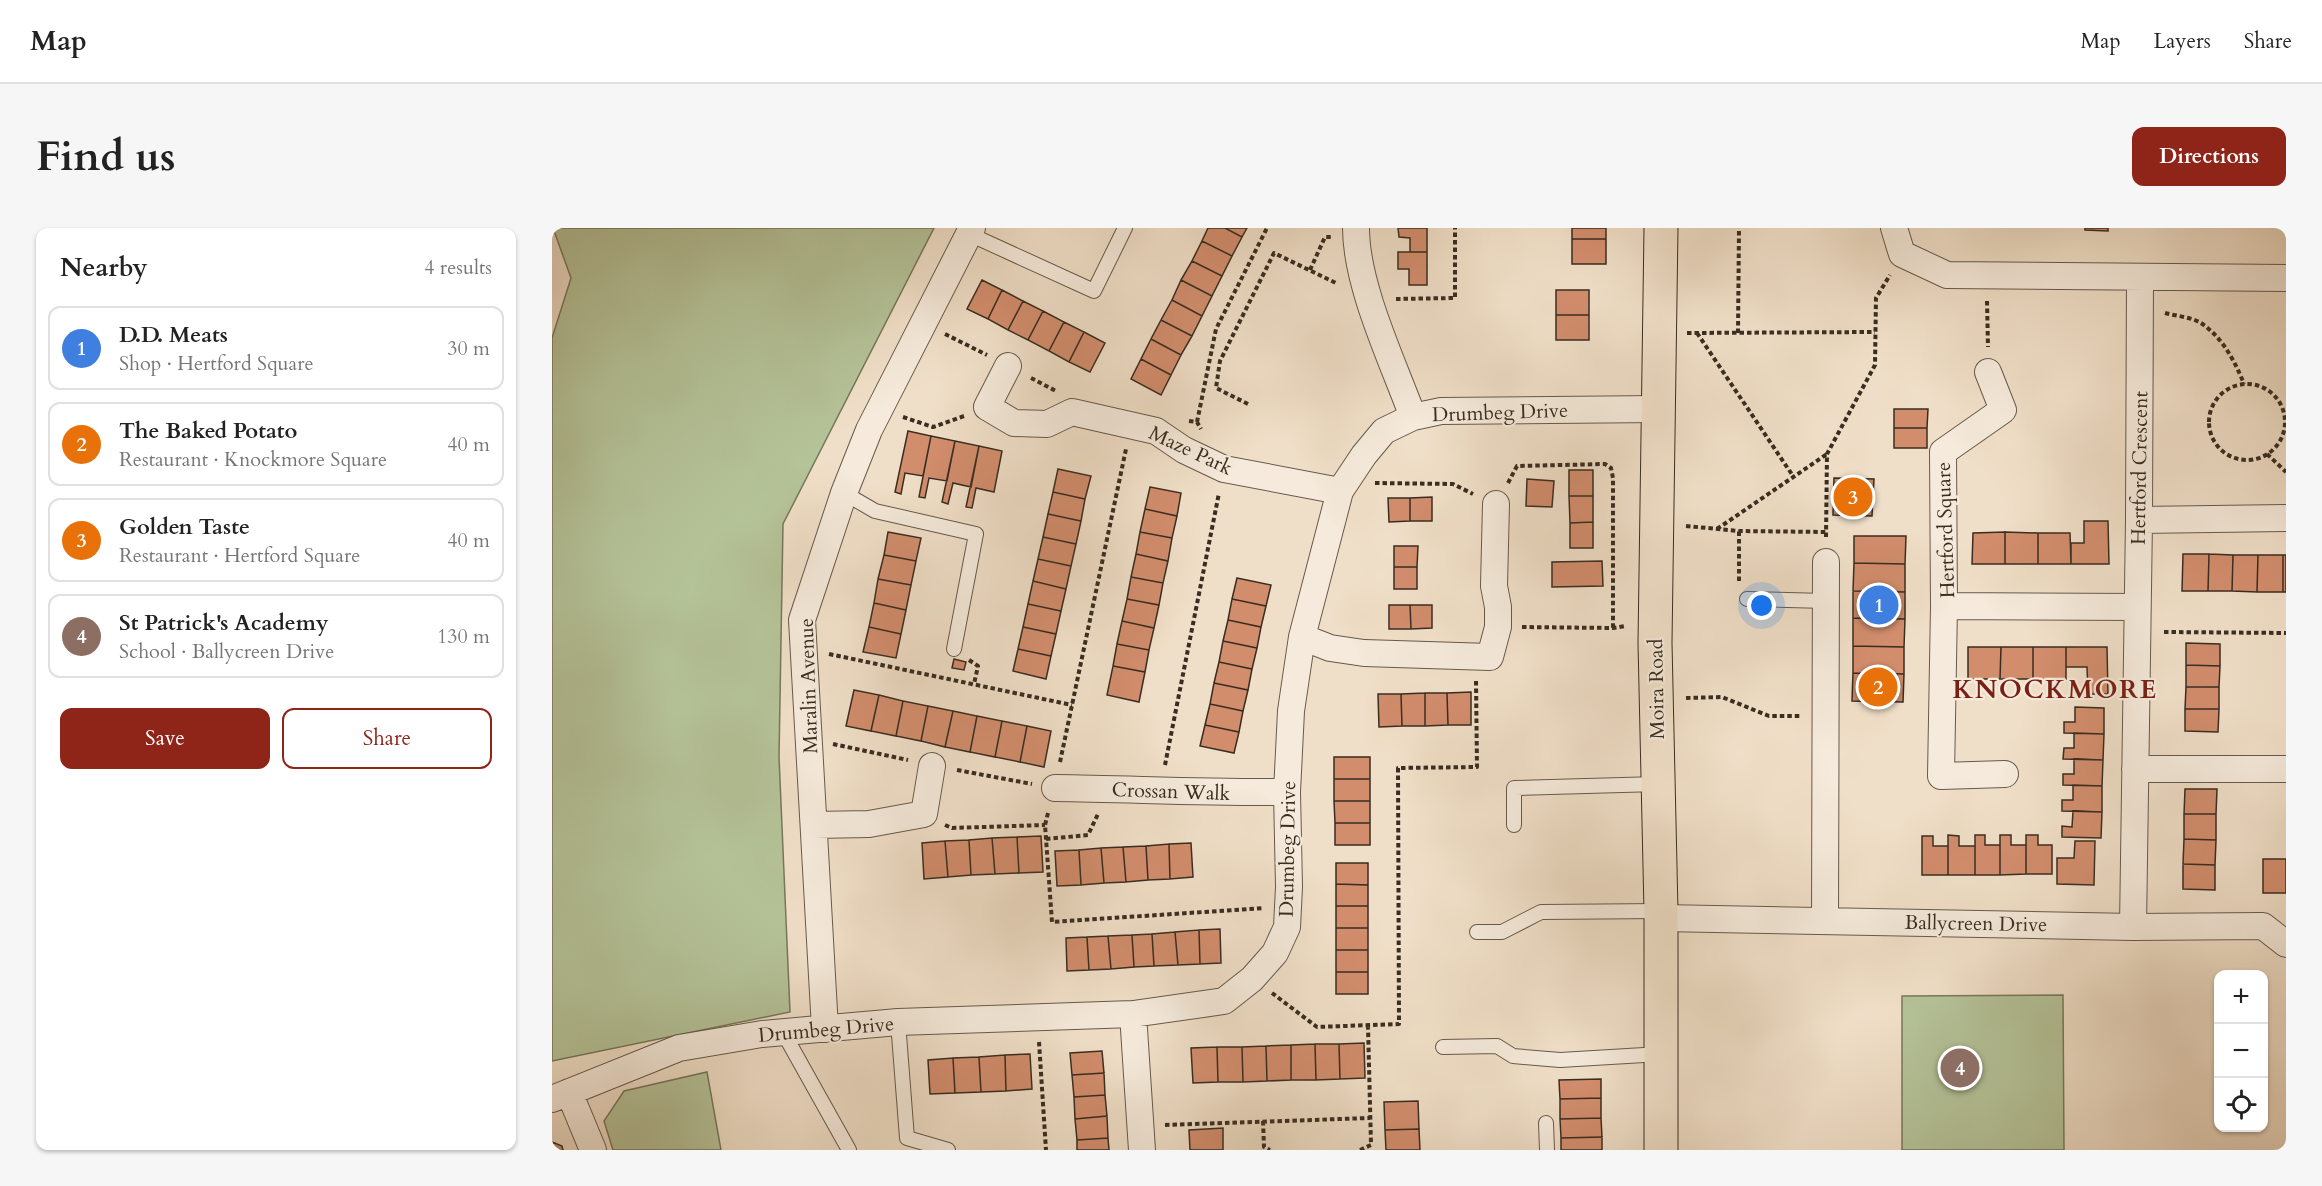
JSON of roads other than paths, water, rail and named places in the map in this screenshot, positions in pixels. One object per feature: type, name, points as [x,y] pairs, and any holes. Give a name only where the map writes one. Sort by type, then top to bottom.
[{"type":"highway","name":"Moira Road","points":[[1661,1150],[1661,915],[1655,632],[1662,228]]},
{"type":"street","points":[[1894,228],[1902,254],[1947,275],[2286,278]]},
{"type":"street","name":"Maralin Avenue","points":[[825,1029],[802,620],[844,493],[868,430],[970,231]]},
{"type":"street","points":[[1356,232],[1360,269],[1369,299],[1413,417]]},
{"type":"street","name":"Hertford Crescent","points":[[2133,927],[2140,278]]},
{"type":"street","name":"Maze Park","points":[[1008,366],[987,407],[1014,423],[1047,423],[1072,412],[1156,431],[1184,450],[1224,469],[1346,483]]},
{"type":"street","name":"Hertford Square","points":[[1988,372],[2003,410],[1943,452],[1944,606],[2136,619]]},
{"type":"street","name":"Drumbeg Drive","points":[[560,1096],[679,1048],[783,1032],[898,1022],[1133,1014],[1224,1000],[1252,978],[1275,953],[1287,927],[1287,792],[1290,711],[1302,637],[1346,483],[1384,431],[1413,417],[1441,411],[1659,409]]},
{"type":"street","points":[[1302,637],[1330,648],[1364,653],[1490,657],[1498,627],[1498,607],[1494,586],[1496,504]]},
{"type":"street","points":[[2139,520],[2286,518]]},
{"type":"street","points":[[1825,920],[1826,562]]},
{"type":"street","points":[[1944,606],[1941,776],[2005,774]]},
{"type":"street","points":[[814,825],[869,824],[924,814],[932,766]]},
{"type":"street","points":[[2135,769],[2286,769]]},
{"type":"street","name":"Crossan Walk","points":[[1055,788],[1161,789],[1218,793],[1287,792]]},
{"type":"street","name":"Ballycreen Drive","points":[[1661,915],[2133,927],[2263,926],[2286,944]]},
{"type":"street","points":[[1133,1014],[1142,1138]]},
{"type":"street","points":[[560,1096],[593,1150]]},
{"type":"lane","name":"Maralin Avenue","points":[[970,231],[1094,291],[1125,228]]},
{"type":"lane","points":[[844,493],[875,511],[976,534],[954,649]]},
{"type":"lane","points":[[1747,599],[1826,601]]},
{"type":"lane","points":[[1514,825],[1514,788],[1658,784]]},
{"type":"lane","points":[[1478,932],[1502,932],[1540,912],[1661,915]]},
{"type":"lane","points":[[898,1022],[907,1138],[948,1150]]},
{"type":"lane","points":[[783,1032],[849,1150]]},
{"type":"lane","points":[[1443,1047],[1497,1046],[1514,1056],[1560,1060],[1661,1054]]},
{"type":"lane","points":[[1546,1123],[1547,1150]]},
{"type":"place","name":"Golden Taste","points":[[1853,497]]},
{"type":"place","name":"D.D. Meats","points":[[1879,605]]},
{"type":"place","name":"The Baked Potato","points":[[1878,687]]},
{"type":"place","name":"St Patrick's Academy","points":[[1960,1068]]},
{"type":"district","name":"KNOCKMORE","points":[[2055,689]]}]
